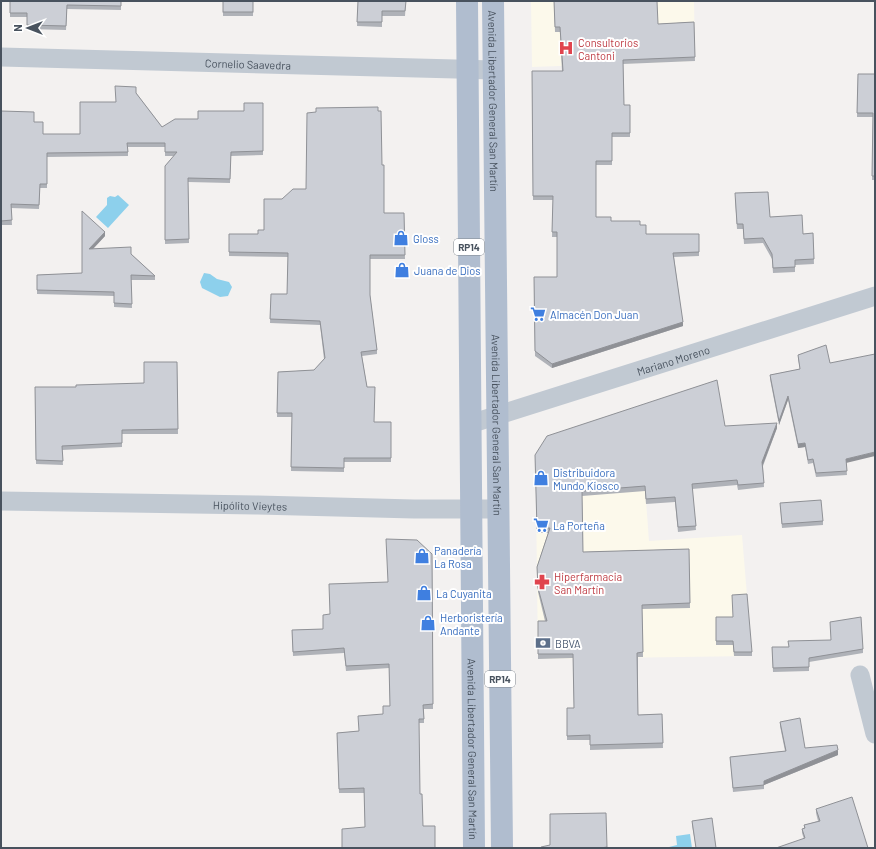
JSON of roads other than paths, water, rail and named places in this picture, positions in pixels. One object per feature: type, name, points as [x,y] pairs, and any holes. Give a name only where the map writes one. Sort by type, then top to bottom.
[{"type":"main road","name":"Avenida Libertador General San Martín","points":[[467,1],[474,848]]},
{"type":"main road","name":"Avenida Libertador General San Martín","points":[[493,1],[502,848]]},
{"type":"street","name":"Cornelio Saavedra","points":[[1,57],[494,70]]},
{"type":"street","name":"Mariano Moreno","points":[[470,424],[875,296]]},
{"type":"street","name":"Hipólito Vieytes","points":[[1,501],[498,509]]},
{"type":"street","points":[[860,675],[875,734]]},
{"type":"water","points":[[118,195],[129,205],[108,228],[96,217],[107,205],[107,198]]},
{"type":"water","points":[[204,273],[210,274],[217,279],[229,282],[232,287],[228,296],[220,297],[202,288],[200,282]]},
{"type":"water","points":[[690,834],[692,848],[665,848],[677,845],[676,836]]},
{"type":"place","name":"Consultorios Cantoni","points":[[566,48]]},
{"type":"place","name":"Gloss","points":[[401,238]]},
{"type":"place","name":"Juana de Dios","points":[[402,270]]},
{"type":"place","name":"Almacén Don Juan","points":[[538,314]]},
{"type":"place","name":"Distribuidora Mundo Kiosco","points":[[541,478]]},
{"type":"place","name":"La Porteña","points":[[541,525]]},
{"type":"place","name":"Panadería La Rosa","points":[[422,556]]},
{"type":"place","name":"Hiperfarmacia San Martín","points":[[542,582]]},
{"type":"place","name":"La Cuyanita","points":[[424,593]]},
{"type":"place","name":"Herboristería Andante","points":[[428,623]]},
{"type":"place","name":"BBVA","points":[[543,643]]}]
